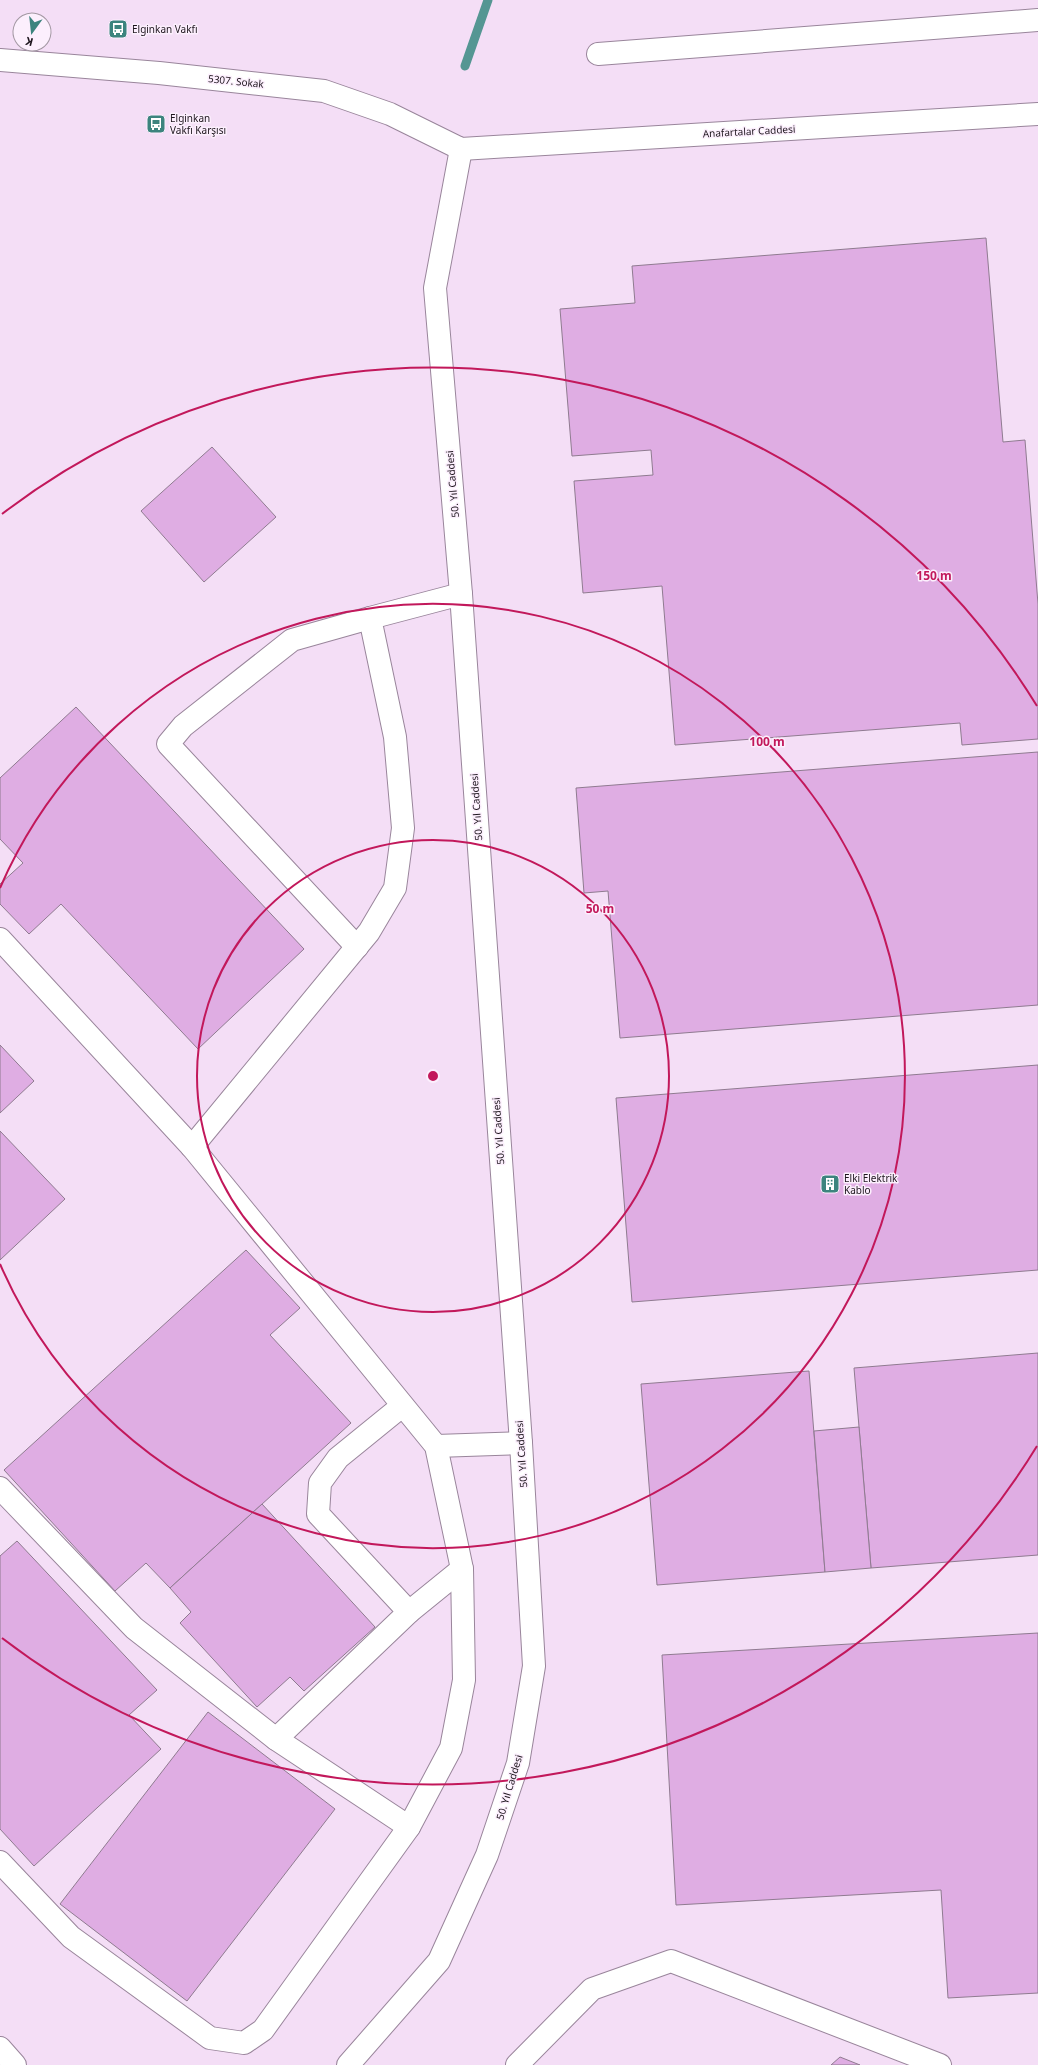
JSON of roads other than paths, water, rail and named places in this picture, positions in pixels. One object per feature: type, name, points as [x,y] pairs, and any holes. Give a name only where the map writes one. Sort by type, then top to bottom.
[{"type":"street","points":[[598,54],[1038,20]]},
{"type":"street","name":"5307. Sokak","points":[[0,60],[159,73],[324,91],[390,114],[461,149]]},
{"type":"street","name":"Anafartalar Caddesi","points":[[461,149],[1038,114]]},
{"type":"street","name":"50. Yıl Caddesi","points":[[348,2065],[439,1961],[487,1855],[518,1763],[534,1666],[521,1443],[461,594],[435,288],[461,149]]},
{"type":"street","points":[[357,947],[168,744],[183,726],[292,640],[461,594]]},
{"type":"street","points":[[192,1147],[369,932],[395,888],[403,828],[395,737],[370,618]]},
{"type":"street","points":[[0,1862],[71,1937],[210,2038],[244,2043],[263,2030],[409,1827],[451,1748],[464,1680],[462,1569],[436,1446],[192,1147],[3,949]]},
{"type":"street","points":[[402,1406],[338,1458],[320,1483],[318,1514],[409,1612]]},
{"type":"street","points":[[436,1446],[521,1443]]},
{"type":"street","points":[[0,1488],[134,1628],[276,1739],[409,1827]]},
{"type":"street","points":[[276,1739],[409,1612],[462,1569]]},
{"type":"street","points":[[517,2065],[592,1989],[671,1961],[940,2065]]},
{"type":"street","points":[[0,2048],[15,2065]]},
{"type":"waterway","points":[[465,66],[488,0]]},
{"type":"place","name":"Elginkan Vakfı","points":[[118,29]]},
{"type":"place","name":"Elginkan Vakfı Karşısı","points":[[156,124]]},
{"type":"place","name":"Elki Elektrik Kablo","points":[[830,1184]]}]
